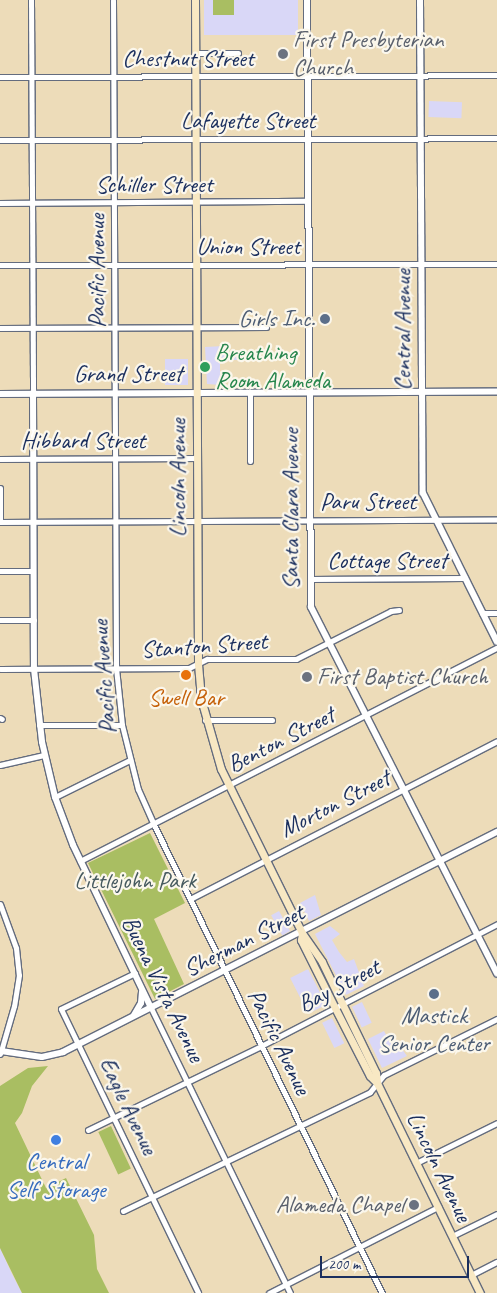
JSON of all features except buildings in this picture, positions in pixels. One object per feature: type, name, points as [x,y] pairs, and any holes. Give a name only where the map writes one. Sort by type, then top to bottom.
[{"type":"main road","name":"Lincoln Avenue","points":[[195,0],[198,664],[205,720],[229,786],[302,933],[322,962],[376,1073],[377,1083]]},
{"type":"main road","name":"Lincoln Avenue","points":[[302,933],[302,940],[335,1008],[370,1076],[377,1083],[480,1293]]},
{"type":"street","name":"Buena Vista Avenue","points":[[31,0],[34,669],[39,726],[44,755],[55,797],[80,861],[290,1293]]},
{"type":"street","name":"Pacific Avenue","points":[[113,0],[116,668],[122,725],[130,760],[154,825],[382,1293]]},
{"type":"street","name":"Santa Clara Avenue","points":[[307,0],[310,579],[312,612],[497,974]]},
{"type":"street","name":"Central Avenue","points":[[420,0],[423,493],[434,519],[497,642]]},
{"type":"street","points":[[195,53],[238,53]]},
{"type":"street","name":"Chestnut Street","points":[[0,77],[497,75]]},
{"type":"street","name":"Lafayette Street","points":[[0,140],[497,138]]},
{"type":"street","name":"Schiller Street","points":[[0,203],[308,201]]},
{"type":"street","name":"Union Street","points":[[0,266],[114,264],[497,264]]},
{"type":"street","points":[[0,328],[266,327]]},
{"type":"street","name":"Grand Street","points":[[0,394],[497,391]]},
{"type":"street","points":[[250,392],[250,461]]},
{"type":"street","name":"Hibbard Street","points":[[0,459],[197,458]]},
{"type":"street","points":[[0,488],[0,522]]},
{"type":"street","name":"Paru Street","points":[[0,522],[497,519]]},
{"type":"street","points":[[0,571],[33,571]]},
{"type":"street","name":"Cottage Street","points":[[310,579],[464,578]]},
{"type":"street","name":"Stanton Street","points":[[0,669],[189,668],[207,659],[294,659],[391,610],[400,610]]},
{"type":"street","points":[[482,613],[497,613]]},
{"type":"street","points":[[0,620],[34,620]]},
{"type":"street","name":"Benton Street","points":[[80,861],[154,825],[497,648]]},
{"type":"street","points":[[205,720],[272,720]]},
{"type":"street","points":[[39,726],[122,725]]},
{"type":"street","name":"Morton Street","points":[[190,899],[497,741]]},
{"type":"street","points":[[0,765],[44,755]]},
{"type":"street","points":[[55,797],[130,760]]},
{"type":"street","name":"Sherman Street","points":[[0,1053],[42,1057],[78,1044],[225,972],[497,832]]},
{"type":"street","points":[[0,904],[16,948],[19,975],[14,1006],[0,1053]]},
{"type":"street","name":"Bay Street","points":[[88,1130],[261,1046],[497,924]]},
{"type":"street","name":"Eagle Avenue","points":[[135,973],[61,1009],[198,1293]]},
{"type":"street","points":[[133,1016],[141,1003],[141,987]]},
{"type":"street","points":[[123,1211],[370,1092],[384,1075],[497,1019]]},
{"type":"street","points":[[416,1163],[497,1123]]},
{"type":"street","points":[[269,1293],[438,1207]]},
{"type":"street","points":[[452,1236],[497,1214]]},
{"type":"street","points":[[471,1275],[497,1262]]},
{"type":"shaded area","points":[[204,0],[298,0],[298,35],[204,35]]},
{"type":"shaded area","points":[[429,101],[462,102],[461,118],[428,117]]},
{"type":"shaded area","points":[[224,346],[224,352],[237,352],[237,360],[220,360],[220,385],[207,384],[205,347]]},
{"type":"shaded area","points":[[165,359],[188,359],[188,385],[165,385]]},
{"type":"shaded area","points":[[315,895],[321,915],[309,921],[300,903]]},
{"type":"shaded area","points":[[279,911],[290,931],[282,935],[271,915]]},
{"type":"shaded area","points":[[330,926],[340,934],[332,940],[347,962],[354,959],[364,986],[346,995],[315,934]]},
{"type":"shaded area","points":[[308,969],[326,1005],[308,1014],[290,978]]},
{"type":"shaded area","points":[[362,1002],[372,1023],[362,1027],[352,1007]]},
{"type":"shaded area","points":[[332,1018],[344,1043],[334,1048],[322,1023]]},
{"type":"shaded area","points":[[384,1031],[389,1040],[394,1038],[407,1056],[382,1068],[368,1039]]},
{"type":"shaded area","points":[[0,1248],[12,1274],[22,1293],[0,1293]]},
{"type":"green space","points":[[213,0],[234,0],[234,15],[213,15]]},
{"type":"green space","name":"Littlejohn Park","points":[[150,833],[185,903],[154,919],[184,984],[155,999],[88,863]]},
{"type":"green space","points":[[48,1066],[32,1086],[22,1113],[15,1123],[46,1188],[66,1178],[94,1235],[97,1269],[109,1293],[22,1293],[0,1248],[0,1086],[28,1068]]},
{"type":"green space","points":[[111,1126],[131,1169],[118,1175],[98,1132]]},
{"type":"place","name":"First Presbyterian Church","points":[[283,54]]},
{"type":"place","name":"Girls Inc.","points":[[325,319]]},
{"type":"place","name":"Breathing Room Alameda","points":[[205,367]]},
{"type":"place","name":"Swell Bar","points":[[186,675]]},
{"type":"place","name":"First Baptist Church","points":[[307,677]]},
{"type":"place","name":"Mastick Senior Center","points":[[434,994]]},
{"type":"place","name":"Central Self Storage","points":[[56,1140]]},
{"type":"place","name":"Alameda Chapel","points":[[414,1205]]}]
